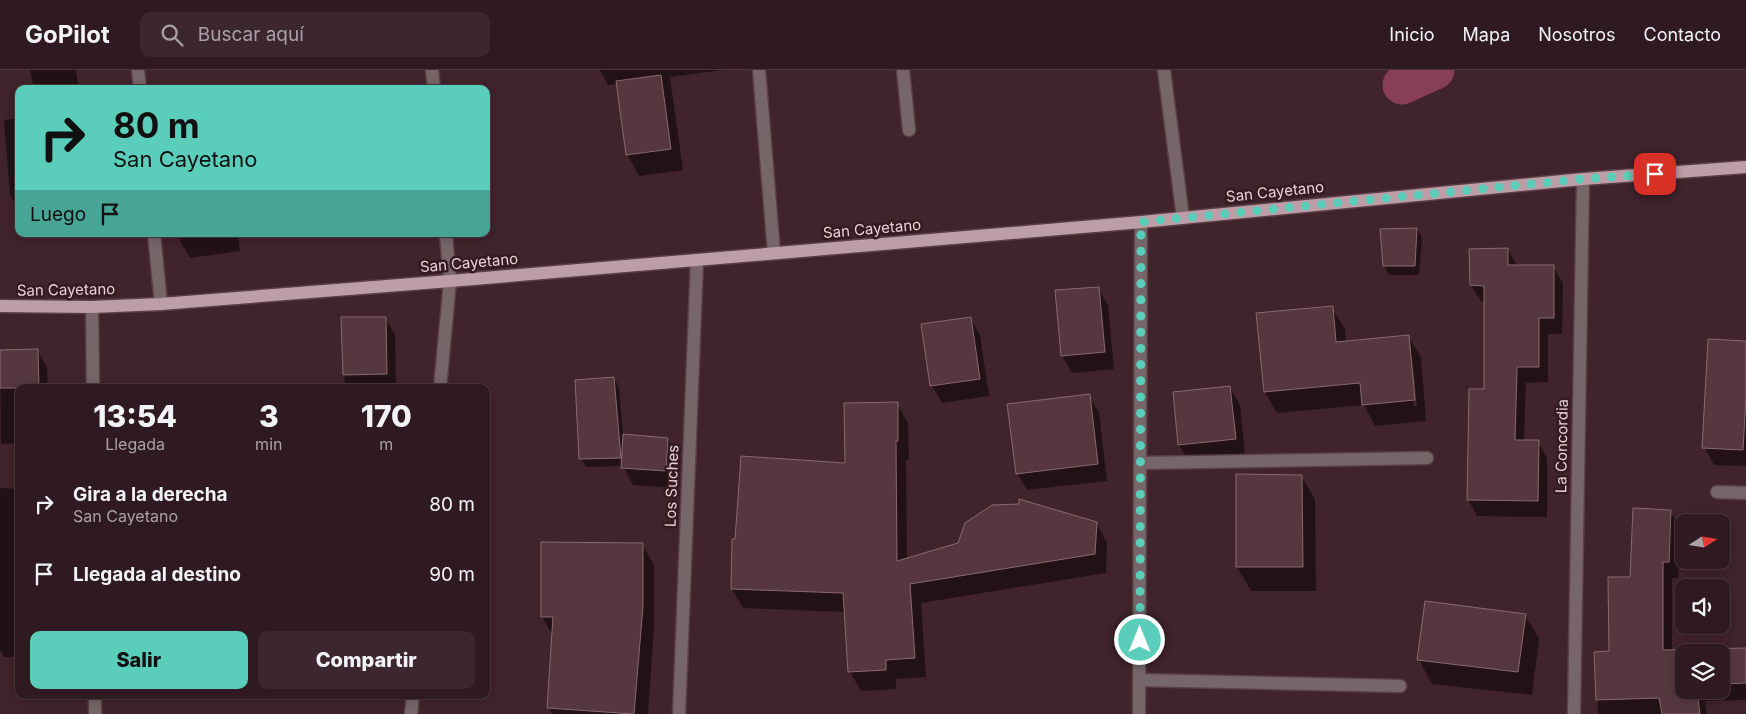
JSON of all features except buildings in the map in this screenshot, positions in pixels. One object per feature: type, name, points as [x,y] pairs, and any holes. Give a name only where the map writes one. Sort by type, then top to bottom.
[{"type":"main road","name":"San Cayetano","points":[[0,306],[92,307],[161,304],[450,281],[1141,222],[1583,179],[1746,167]]},
{"type":"street","points":[[138,70],[140,85]]},
{"type":"street","points":[[432,70],[434,85]]},
{"type":"street","points":[[759,70],[774,253]]},
{"type":"street","points":[[903,70],[909,130]]},
{"type":"street","points":[[1164,70],[1183,218]]},
{"type":"street","name":"La Concordia","points":[[1574,714],[1583,179]]},
{"type":"street","points":[[1139,714],[1141,222]]},
{"type":"street","points":[[154,237],[161,304]]},
{"type":"street","points":[[440,384],[450,281],[446,237]]},
{"type":"street","name":"Los Suches","points":[[679,714],[697,260]]},
{"type":"street","points":[[92,307],[93,384]]},
{"type":"street","points":[[1141,463],[1427,458]]},
{"type":"street","points":[[1717,492],[1746,493]]},
{"type":"street","points":[[1139,680],[1400,686]]},
{"type":"street","points":[[95,699],[95,714]]},
{"type":"street","points":[[411,714],[413,699]]},
{"type":"waterway","points":[[1402,85],[1435,70]]},
{"type":"route","points":[[1140,640],[1141,222],[1583,179],[1655,174]]}]
